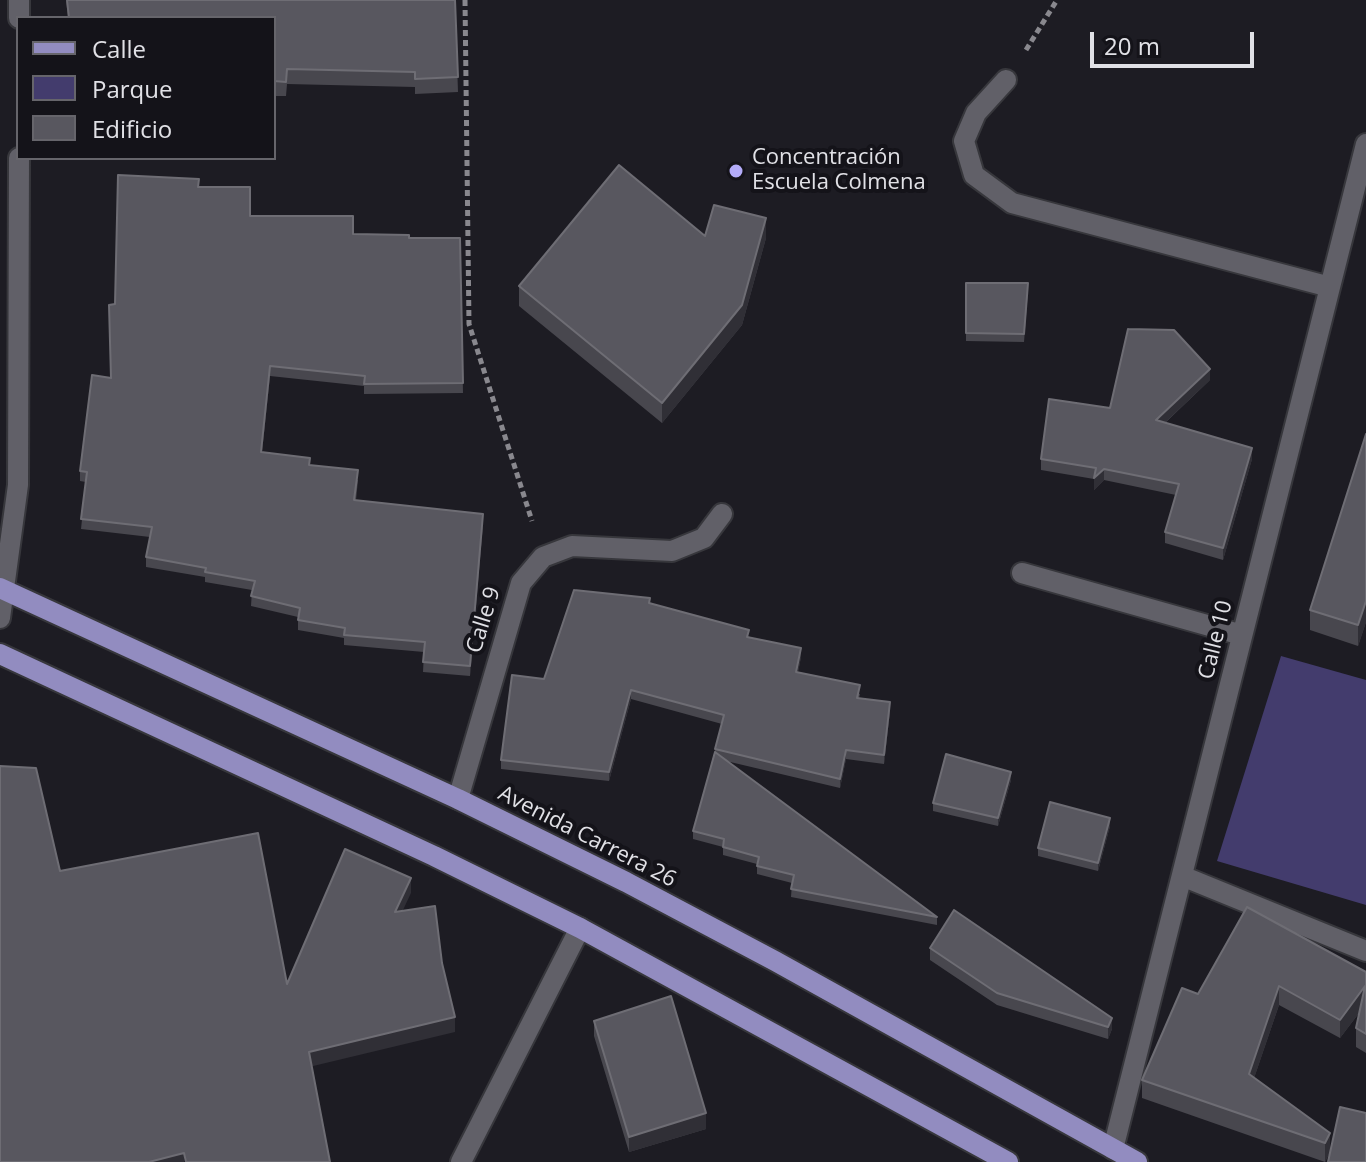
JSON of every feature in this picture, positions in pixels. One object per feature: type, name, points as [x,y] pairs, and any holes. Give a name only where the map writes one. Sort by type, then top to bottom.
[{"type":"main road","name":"Avenida Carrera 26","points":[[2,589],[458,799],[626,882],[1137,1162]]},
{"type":"main road","points":[[0,654],[420,849],[580,928],[1008,1162]]},
{"type":"street","points":[[1006,80],[976,113],[964,141],[974,175],[1012,203],[1330,287]]},
{"type":"street","name":"Calle 10","points":[[1113,1149],[1366,144]]},
{"type":"street","points":[[0,618],[18,485],[19,160]]},
{"type":"street","points":[[543,557],[572,546],[672,551],[704,538],[722,514]]},
{"type":"street","name":"Calle 9","points":[[458,799],[521,583],[543,557]]},
{"type":"street","points":[[1022,573],[1242,635]]},
{"type":"street","points":[[1182,876],[1366,951]]},
{"type":"street","points":[[461,1162],[580,928]]},
{"type":"path","points":[[465,0],[469,324],[543,557]]},
{"type":"path","points":[[1006,80],[1057,0]]},
{"type":"green space","points":[[1281,656],[1366,680],[1366,905],[1217,861]]},
{"type":"building","points":[[67,0],[455,0],[458,77],[415,79],[415,72],[287,69],[286,82],[276,81],[276,16],[69,16]]},
{"type":"building","points":[[619,165],[705,236],[714,205],[766,218],[742,305],[662,403],[519,286]]},
{"type":"building","points":[[118,175],[199,179],[198,187],[250,187],[250,216],[353,216],[353,234],[460,238],[463,383],[364,384],[365,376],[270,366],[261,452],[310,458],[309,465],[358,470],[354,500],[483,514],[470,666],[423,662],[425,642],[344,635],[345,628],[298,620],[300,608],[251,596],[255,581],[146,557],[152,527],[81,519],[87,472],[80,471],[92,375],[111,378],[109,305],[115,304]]},
{"type":"building","points":[[966,283],[1028,283],[1024,334],[966,333]]},
{"type":"building","points":[[1128,329],[1174,330],[1210,369],[1156,420],[1252,448],[1223,548],[1165,532],[1179,484],[1104,469],[1094,478],[1096,468],[1041,459],[1049,399],[1110,408]]},
{"type":"building","points":[[1366,434],[1366,601],[1358,625],[1310,610]]},
{"type":"building","points":[[574,590],[650,598],[649,603],[749,630],[747,637],[801,648],[796,672],[860,685],[857,698],[890,702],[884,755],[846,750],[840,779],[715,749],[724,715],[631,690],[609,772],[501,760],[512,675],[544,679]]},
{"type":"building","points":[[715,752],[937,917],[791,889],[794,875],[757,866],[759,857],[723,847],[724,839],[693,831]]},
{"type":"building","points":[[946,754],[1011,772],[998,818],[933,803]]},
{"type":"building","points":[[0,766],[36,768],[60,871],[258,833],[287,984],[345,849],[411,878],[395,912],[435,906],[442,963],[455,1017],[309,1052],[330,1162],[186,1162],[184,1153],[149,1162],[0,1162]]},
{"type":"building","points":[[1050,802],[1110,818],[1098,863],[1038,848]]},
{"type":"building","points":[[1247,907],[1366,972],[1366,1034],[1356,1028],[1365,986],[1340,1020],[1279,986],[1249,1074],[1330,1133],[1325,1143],[1142,1080],[1182,988],[1198,994]]},
{"type":"building","points":[[954,910],[1112,1018],[1108,1027],[997,993],[930,948]]},
{"type":"building","points":[[671,996],[706,1113],[629,1137],[594,1021]]},
{"type":"building","points":[[1340,1107],[1366,1113],[1366,1162],[1328,1162]]},
{"type":"place","name":"Concentración Escuela Colmena","points":[[736,171]]}]
